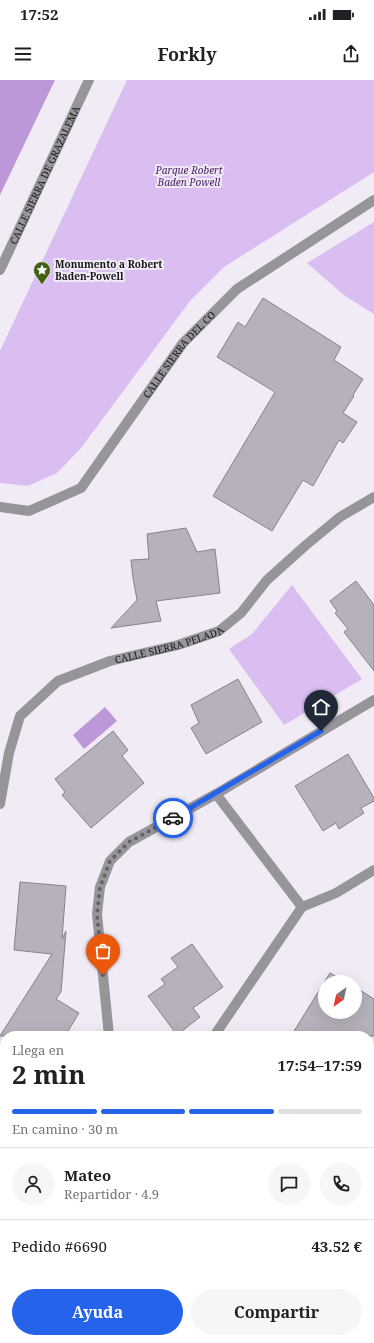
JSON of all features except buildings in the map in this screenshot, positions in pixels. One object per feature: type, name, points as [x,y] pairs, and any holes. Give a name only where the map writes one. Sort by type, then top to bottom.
[{"type":"street","name":"CALLE SIERRA DE GRAZALEMA","points":[[0,270],[90,80]]},
{"type":"street","name":"CALLE SIERRA DEL CO","points":[[0,507],[29,511],[81,488],[184,343],[237,289],[374,200]]},
{"type":"street","name":"CALLE SIERRA PELADA","points":[[0,804],[9,753],[20,716],[58,681],[110,661],[178,645],[220,631],[241,613],[267,580],[306,545],[340,517],[374,497]]},
{"type":"street","points":[[109,1031],[97,914],[100,887],[110,861],[129,842],[216,794],[374,700]]},
{"type":"street","points":[[216,794],[302,907]]},
{"type":"street","points":[[217,1031],[302,907],[336,893],[374,870]]},
{"type":"green space","name":"Parque Robert Baden Powell","points":[[127,80],[374,80],[374,172],[224,267],[190,301],[81,448],[57,473],[28,486],[0,483],[0,351]]},
{"type":"green space","points":[[374,222],[374,314],[345,296],[307,263]]},
{"type":"green space","points":[[292,585],[362,679],[284,725],[229,649],[252,634]]},
{"type":"shaded area","points":[[0,80],[55,80],[0,195]]},
{"type":"shaded area","points":[[105,707],[117,721],[84,749],[73,735]]},
{"type":"way so far","points":[[103,975],[97,914],[100,887],[110,861],[129,842],[173,818]]},
{"type":"place","name":"Monumento a Robert Baden-Powell","points":[[42,285]]},
{"type":"route","points":[[173,818],[321,731]]}]
